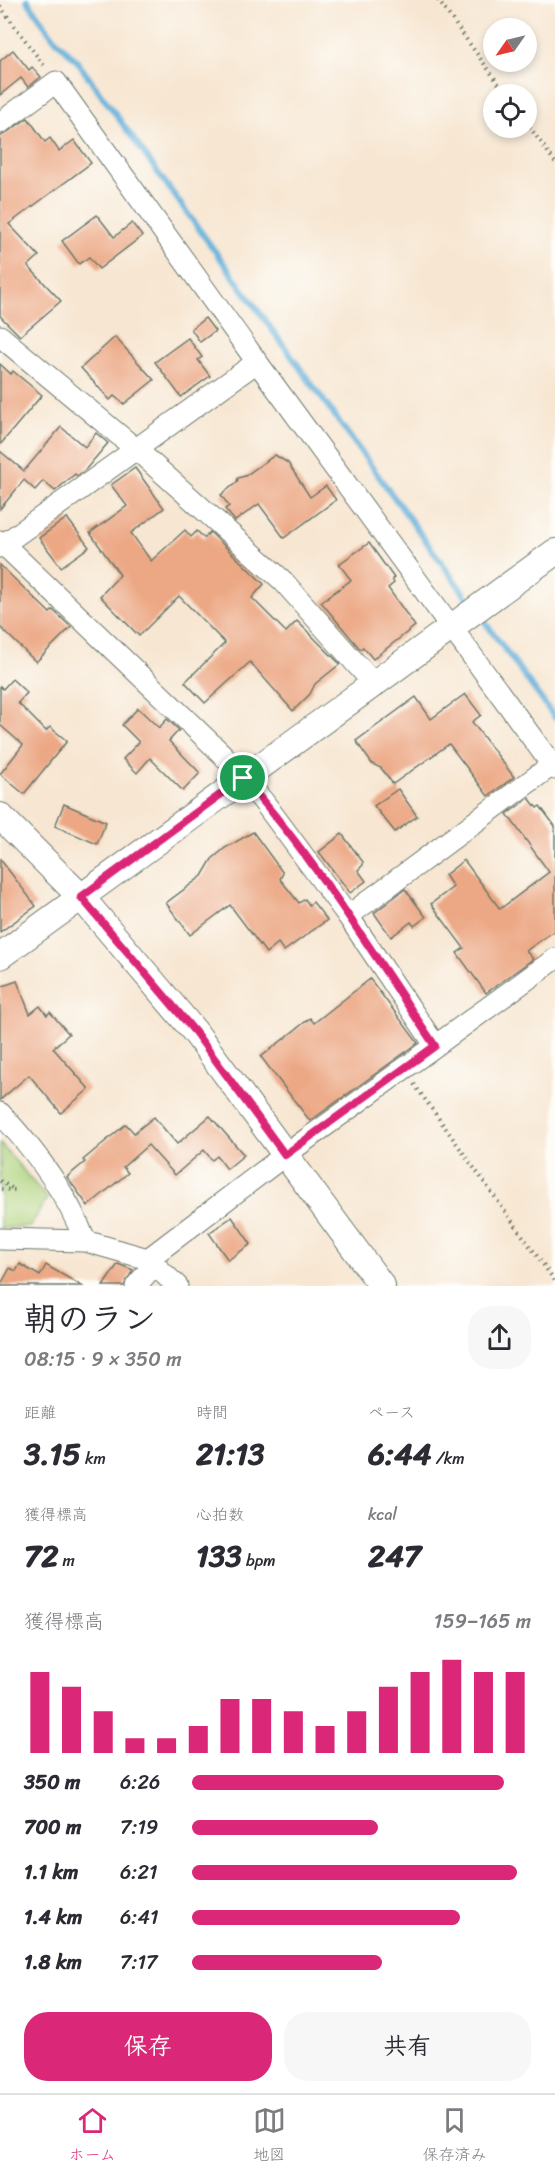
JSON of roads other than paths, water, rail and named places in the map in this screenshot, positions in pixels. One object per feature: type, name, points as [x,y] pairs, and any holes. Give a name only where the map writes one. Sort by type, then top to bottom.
[{"type":"street","points":[[0,123],[56,82],[256,362],[554,767],[348,916]]},
{"type":"street","points":[[0,336],[137,450],[283,581],[374,684]]},
{"type":"street","points":[[256,362],[137,450],[1,544],[79,614],[243,778],[263,801],[348,916],[435,1046]]},
{"type":"street","points":[[0,956],[555,552]]},
{"type":"street","points":[[0,816],[81,897],[195,1032],[382,1286]]},
{"type":"street","points":[[136,1286],[150,1263],[285,1155],[555,959]]},
{"type":"street","points":[[0,1113],[26,1141],[74,1212],[85,1241]]},
{"type":"street","points":[[0,1239],[85,1241],[150,1263],[177,1286]]},
{"type":"waterway","points":[[27,0],[53,37],[76,60],[473,606]]},
{"type":"waterway","points":[[479,614],[555,718]]}]
